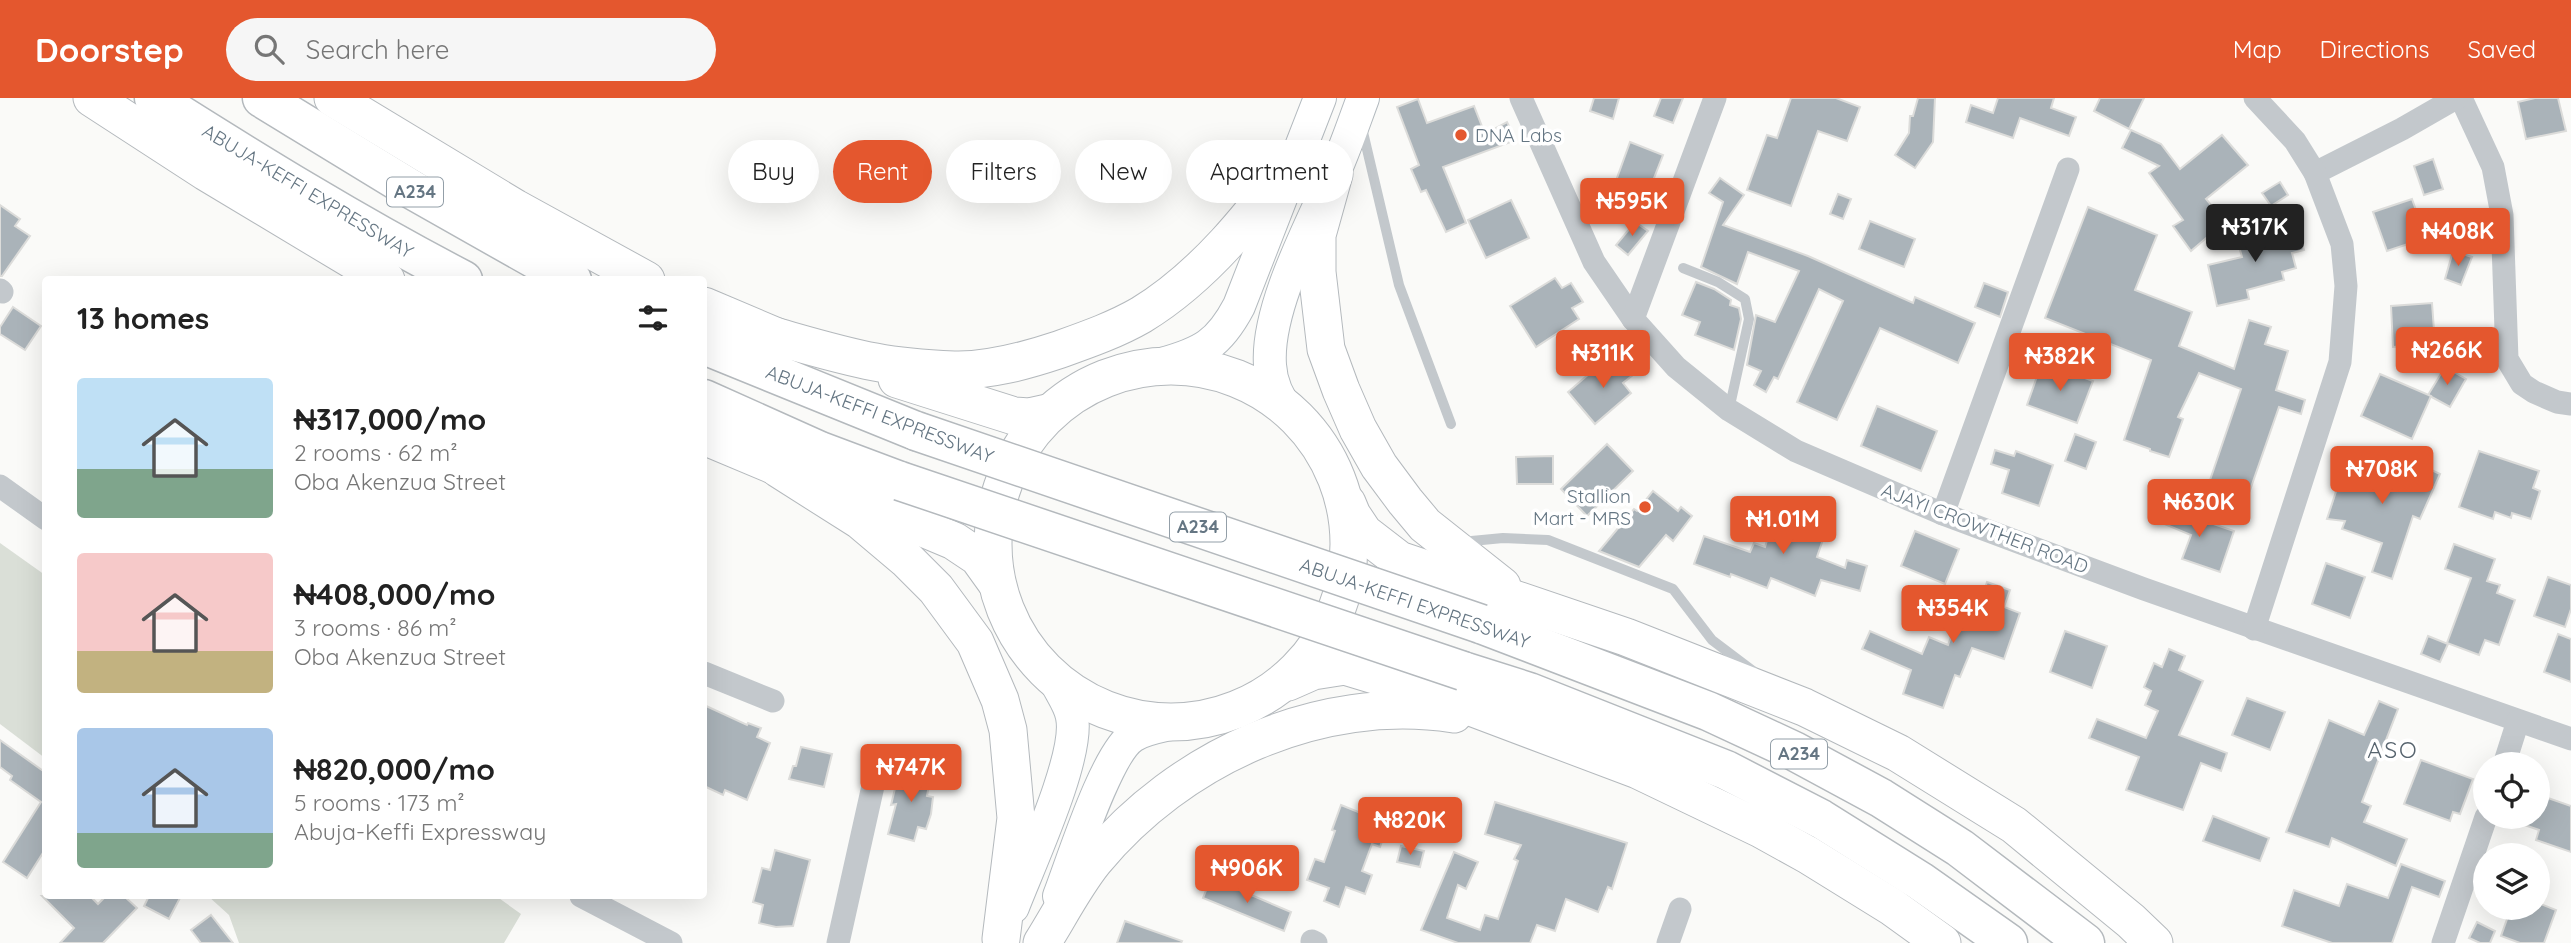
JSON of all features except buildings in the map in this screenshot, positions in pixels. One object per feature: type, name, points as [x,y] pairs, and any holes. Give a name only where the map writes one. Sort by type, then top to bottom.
[{"type":"highway","name":"ABUJA-KEFFI EXPRESSWAY","points":[[92,98],[206,172],[379,276]]},
{"type":"highway","name":"ABUJA-KEFFI EXPRESSWAY","points":[[154,98],[388,241],[455,276]]},
{"type":"highway","name":"A234","points":[[262,98],[411,189],[565,276]]},
{"type":"highway","points":[[333,98],[515,208],[639,276]]},
{"type":"highway","points":[[767,334],[876,363],[957,370],[1008,365],[1094,338],[1141,315],[1180,287],[1208,262],[1260,203]]},
{"type":"highway","points":[[1326,203],[1317,235],[1317,272],[1326,349],[1358,429],[1379,466],[1425,525],[1525,604]]},
{"type":"highway","name":"ABUJA-KEFFI EXPRESSWAY","points":[[707,307],[767,334],[985,409],[1029,418],[1047,413]]},
{"type":"highway","name":"ABUJA-KEFFI EXPRESSWAY","points":[[707,346],[916,431],[1480,624],[1708,711],[1794,751],[1881,797],[1960,848],[2085,943]]},
{"type":"highway","points":[[1162,365],[1203,367],[1226,373],[1269,394],[1320,448],[1342,492],[1349,522],[1350,552],[1340,603],[1322,640],[1303,665],[1281,685],[1233,712],[1179,722],[1125,716],[1088,701],[1054,678],[1034,658],[1017,635],[996,582],[992,552],[993,521],[999,491],[1026,436],[1047,413],[1070,395],[1097,380],[1125,370],[1162,365]]},
{"type":"highway","name":"A234","points":[[707,400],[820,452],[1529,692],[1726,770],[1821,819],[1920,881],[2008,943]]},
{"type":"highway","points":[[707,437],[954,541],[978,557],[996,582]]},
{"type":"highway","points":[[779,469],[861,521],[906,559],[936,589],[975,642],[1000,700],[1009,743],[1016,818],[1001,941]]},
{"type":"highway","name":"ABUJA-KEFFI EXPRESSWAY","points":[[1342,492],[1364,533],[1399,559],[1626,637],[1804,707],[1898,753],[2014,825],[2132,921],[2154,943]]},
{"type":"highway","points":[[1281,685],[1313,671],[1345,666],[1431,692],[1638,770],[1761,829],[1882,901],[1942,943]]},
{"type":"highway","points":[[1041,943],[1093,862],[1125,829],[1158,797],[1229,752],[1301,725],[1364,712],[1437,712],[1517,724]]},
{"type":"main road","points":[[1303,140],[1320,98]]},
{"type":"main road","points":[[1347,140],[1360,105]]},
{"type":"main road","points":[[1162,365],[1202,351],[1217,340],[1230,324],[1278,203]]},
{"type":"main road","points":[[1290,414],[1273,381],[1270,345],[1291,271],[1321,203]]},
{"type":"main road","points":[[1001,941],[1072,745],[1072,715],[1054,678]]},
{"type":"main road","points":[[1041,943],[1102,784],[1123,745],[1144,732],[1179,722]]},
{"type":"street","name":"AJAYI CROWTHER ROAD","points":[[1521,98],[1594,262],[1633,319],[1676,367],[1729,410],[1796,452],[1943,514],[2254,629],[2571,739]]},
{"type":"street","points":[[1633,319],[1715,98]]},
{"type":"street","points":[[2254,629],[2340,362],[2346,286],[2342,244],[2315,173],[2295,141],[2255,98]]},
{"type":"street","points":[[2315,173],[2456,98]]},
{"type":"street","points":[[2461,98],[2493,167],[2502,215],[2507,359],[2522,384],[2557,402],[2571,404]]},
{"type":"street","points":[[1943,514],[2068,169]]},
{"type":"street","points":[[0,486],[42,516]]},
{"type":"street","points":[[707,674],[773,701]]},
{"type":"street","points":[[2508,752],[2518,722]]},
{"type":"street","points":[[838,943],[875,777]]},
{"type":"street","points":[[2443,943],[2482,829]]},
{"type":"street","points":[[587,899],[671,943]]},
{"type":"street","points":[[1668,943],[1680,909]]},
{"type":"lane","points":[[1360,105],[1399,285],[1451,424]]},
{"type":"lane","points":[[1683,268],[1718,282],[1745,299],[1749,319],[1729,410]]},
{"type":"lane","points":[[1448,543],[1503,538],[1548,540],[1673,589],[1712,640],[1804,707]]},
{"type":"shaded area","points":[[0,543],[42,573],[42,756],[0,724]]},
{"type":"shaded area","points":[[211,899],[500,899],[521,914],[504,943],[239,943],[229,915]]},
{"type":"place","name":"DNA Labs","points":[[1461,135]]},
{"type":"place","name":"Stallion Mart - MRS","points":[[1645,507]]},
{"type":"district","name":"ASO","points":[[2393,750]]}]
